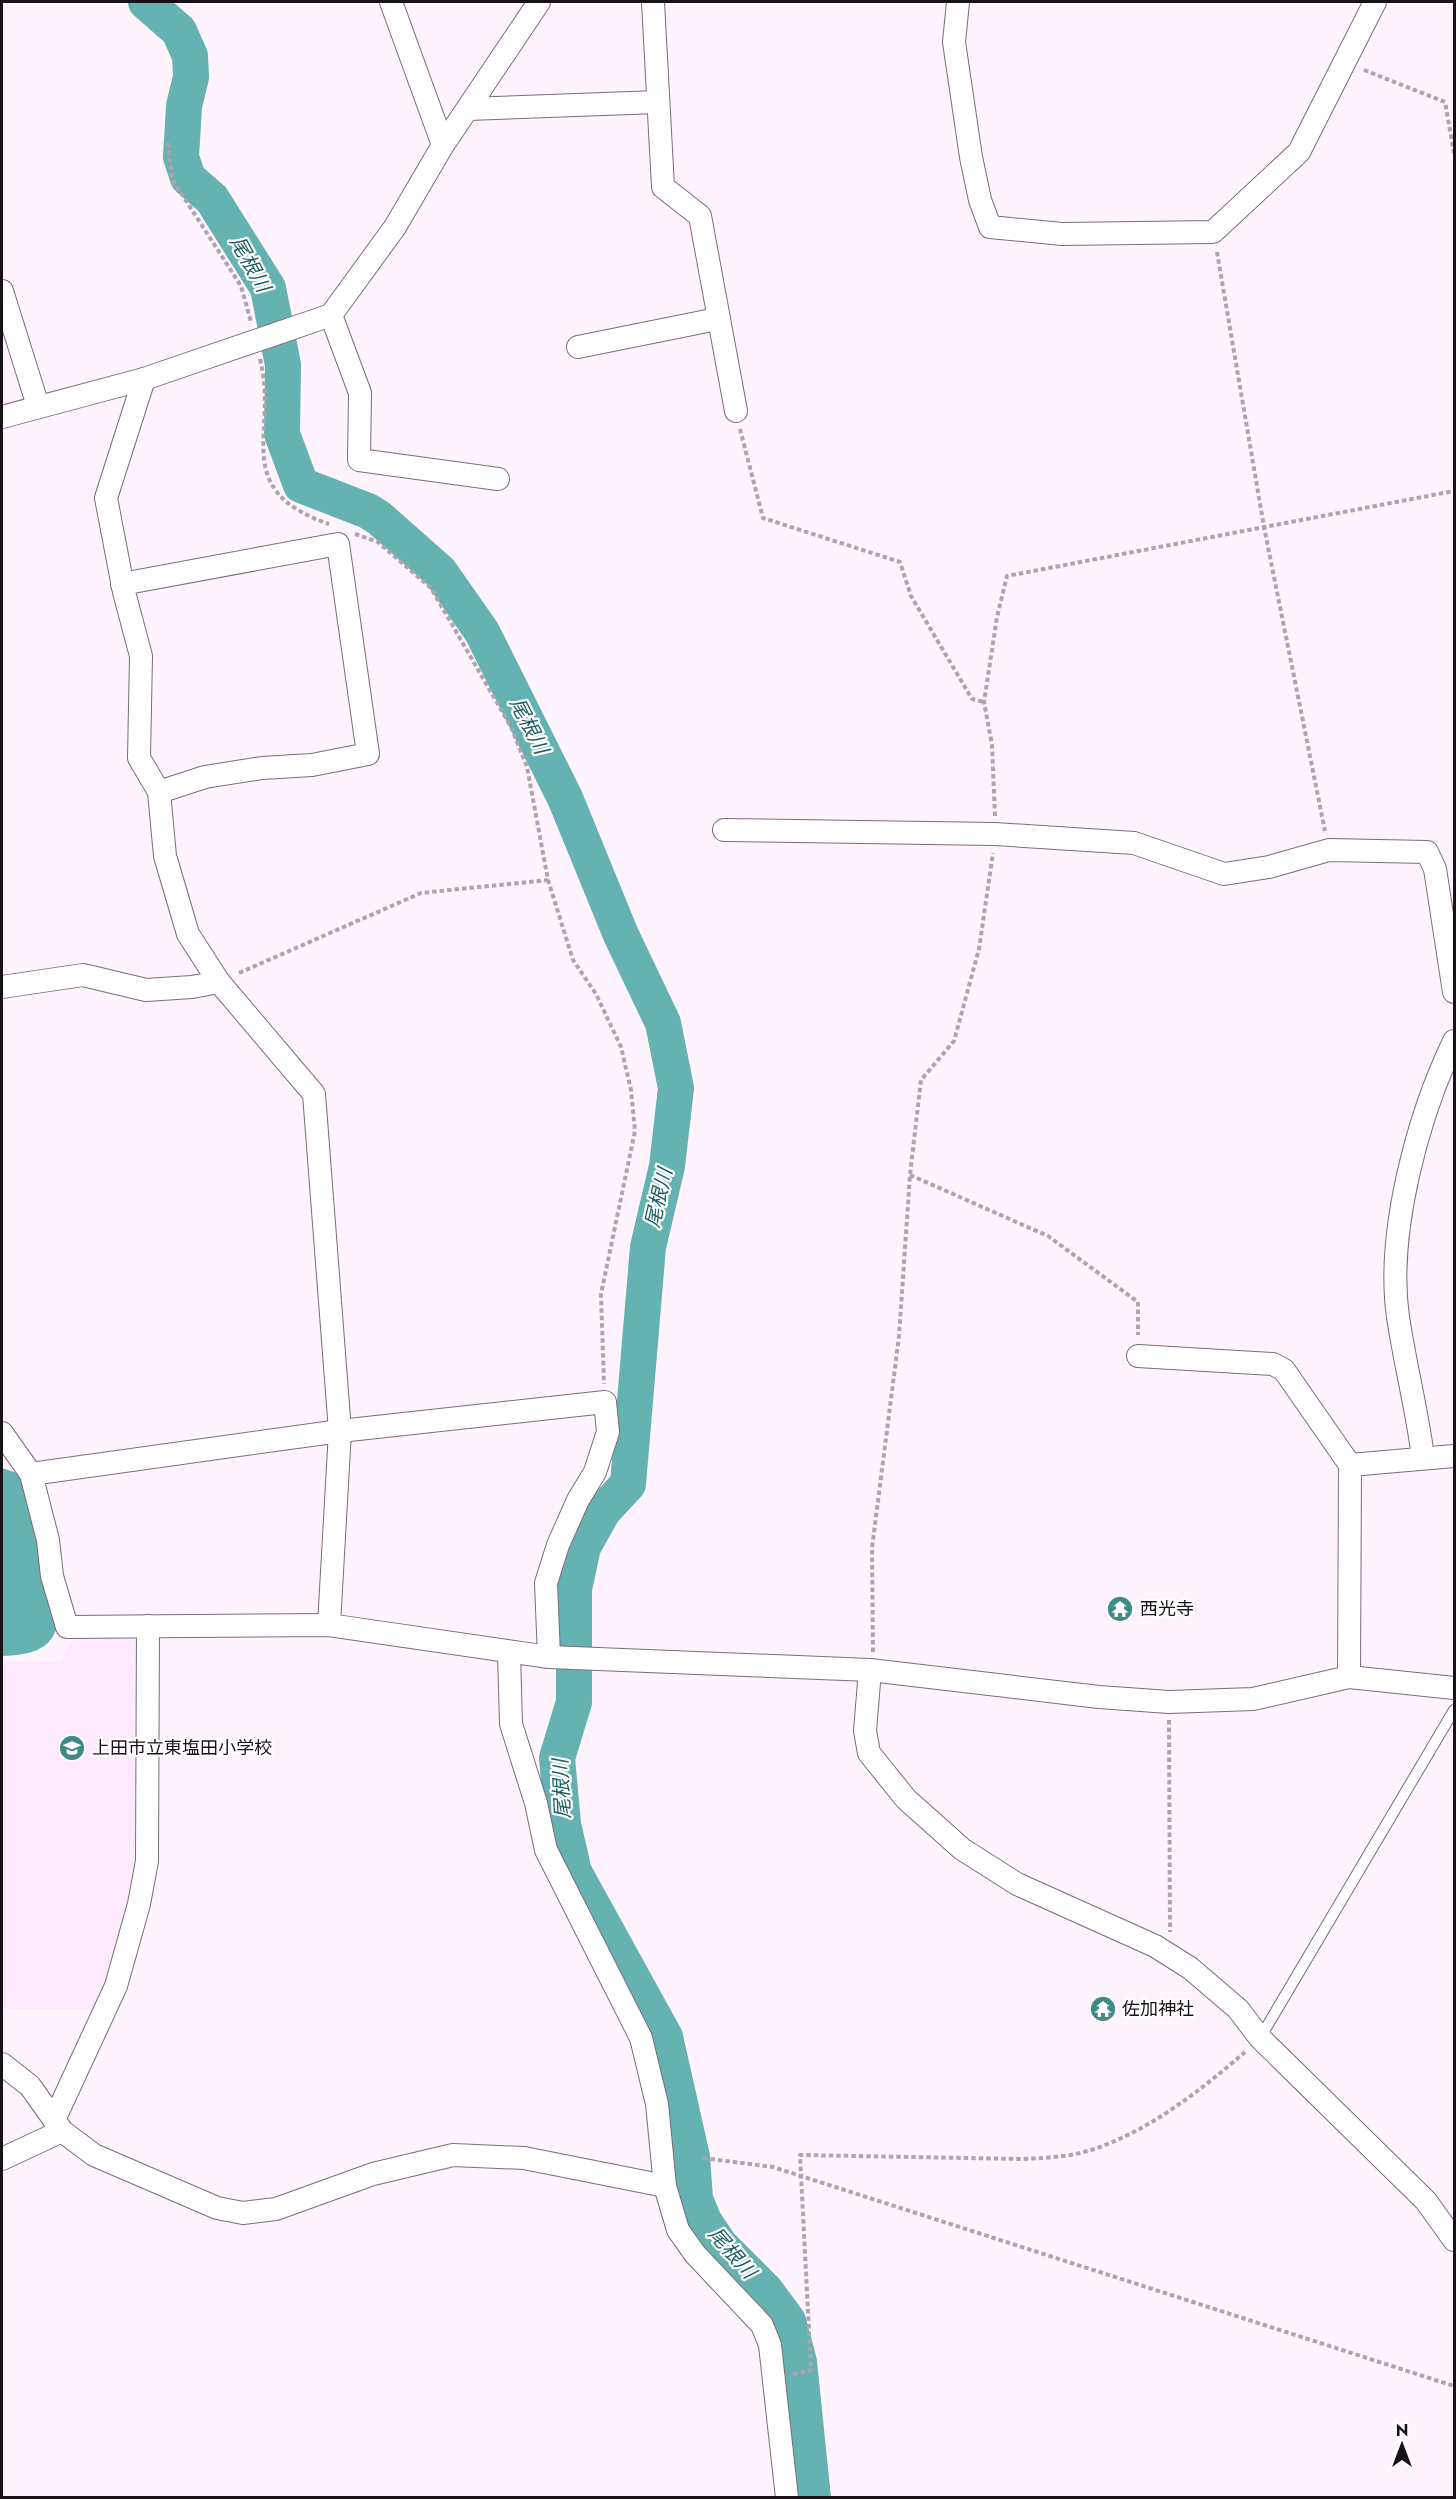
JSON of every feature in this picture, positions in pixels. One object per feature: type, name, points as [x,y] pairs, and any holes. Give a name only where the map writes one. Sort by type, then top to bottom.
[{"type":"street","points":[[391,2],[443,146]]},
{"type":"street","points":[[2,417],[144,379],[331,315],[394,227],[443,146],[539,2]]},
{"type":"street","points":[[653,2],[663,187],[700,216],[735,411]]},
{"type":"street","points":[[958,2],[954,42],[971,157],[980,200],[990,227],[1062,234],[1213,232],[1299,152],[1375,2]]},
{"type":"street","points":[[468,109],[658,102]]},
{"type":"street","points":[[2,291],[38,406]]},
{"type":"street","points":[[331,315],[360,393],[359,460],[498,480]]},
{"type":"street","points":[[578,346],[717,319]]},
{"type":"street","points":[[144,379],[106,498],[122,584],[141,656],[139,758],[159,792],[165,856],[188,934],[219,982],[314,1094],[340,1431],[329,1625]]},
{"type":"street","points":[[122,584],[338,544],[368,754],[312,765],[262,768],[205,777],[159,792]]},
{"type":"street","points":[[724,830],[995,834],[1134,843],[1224,874],[1269,867],[1329,850],[1427,852],[1435,869],[1455,992]]},
{"type":"street","points":[[2,987],[83,975],[146,990],[192,987],[219,982]]},
{"type":"street","points":[[1423,1457],[1416,1405],[1398,1315],[1397,1243],[1407,1175],[1428,1107],[1455,1041]]},
{"type":"street","points":[[1138,1356],[1273,1364],[1279,1367],[1284,1370],[1350,1465],[1349,1677]]},
{"type":"street","points":[[18,1463],[605,1402],[608,1432],[595,1472],[578,1500],[558,1545],[546,1583],[565,1657]]},
{"type":"street","points":[[2,1433],[18,1463],[48,1540],[52,1576],[67,1627],[329,1625],[372,1629],[509,1653],[870,1670],[1099,1697],[1169,1702],[1253,1699],[1349,1677],[1455,1688]]},
{"type":"street","points":[[1350,1465],[1455,1456]]},
{"type":"street","points":[[2,2159],[58,2125],[116,1986],[143,1883],[149,1833],[148,1626]]},
{"type":"street","points":[[509,1653],[511,1724],[536,1803],[546,1850],[641,2038],[657,2104],[665,2186],[678,2230],[695,2254],[762,2325],[770,2345],[787,2498]]},
{"type":"street","points":[[870,1670],[865,1731],[869,1753],[906,1799],[962,1849],[1017,1884],[1170,1955],[1190,1968],[1238,2010],[1260,2038],[1426,2201],[1455,2240]]},
{"type":"street","points":[[2,2064],[30,2086],[58,2125],[94,2155],[217,2208],[243,2212],[276,2209],[373,2174],[453,2155],[524,2158],[665,2186]]},
{"type":"lane","points":[[1260,2038],[1455,1710]]},
{"type":"path","points":[[1346,63],[1445,102],[1455,153]]},
{"type":"path","points":[[168,144],[172,179],[242,286],[259,340],[265,399],[261,449],[278,497],[317,520],[337,528]]},
{"type":"path","points":[[1213,232],[1264,527],[1329,850]]},
{"type":"path","points":[[735,411],[763,518],[900,562],[911,596],[972,699],[984,702]]},
{"type":"path","points":[[870,1670],[873,1647],[872,1548],[899,1336],[910,1175],[921,1080],[954,1041],[979,949],[995,834],[992,745],[984,702],[997,617],[1007,576],[1455,491]]},
{"type":"path","points":[[347,531],[378,542],[431,588],[511,727],[527,767],[548,880],[573,960],[596,994],[621,1047],[631,1090],[635,1131],[601,1294],[605,1402]]},
{"type":"path","points":[[219,982],[421,893],[548,880]]},
{"type":"path","points":[[910,1175],[1048,1236],[1138,1302],[1138,1356]]},
{"type":"path","points":[[1169,1702],[1170,1955]]},
{"type":"path","points":[[774,2378],[811,2370],[800,2155],[1022,2158],[1053,2157],[1091,2150],[1175,2107],[1202,2089],[1260,2038]]},
{"type":"path","points":[[703,2158],[773,2167],[1455,2386]]},
{"type":"shaded area","name":"上田市立東塩田小学校","points":[[142,1636],[142,1861],[100,2009],[2,2009],[2,1661],[61,1661],[75,1637]]},
{"type":"water","points":[[2,1468],[17,1473],[28,1491],[58,1621],[56,1631],[45,1645],[30,1652],[2,1656]]},
{"type":"waterway","name":"尾根川","points":[[146,2],[179,31],[190,56],[191,77],[184,106],[181,157],[188,178],[212,199],[268,288],[283,365],[282,434],[301,485],[368,511],[379,518],[440,572],[482,632],[565,798],[621,935],[663,1023],[676,1088],[667,1166],[648,1247],[628,1484],[603,1511],[583,1547],[574,1589],[574,1702],[557,1758],[563,1824],[574,1872],[665,2037],[692,2157],[695,2199],[704,2221],[720,2245],[766,2291],[788,2321],[799,2362],[813,2498]]},
{"type":"place","name":"西光寺","points":[[1120,1609]]},
{"type":"place","name":"上田市立東塩田小学校","points":[[72,1748]]},
{"type":"place","name":"佐加神社","points":[[1103,2009]]}]
